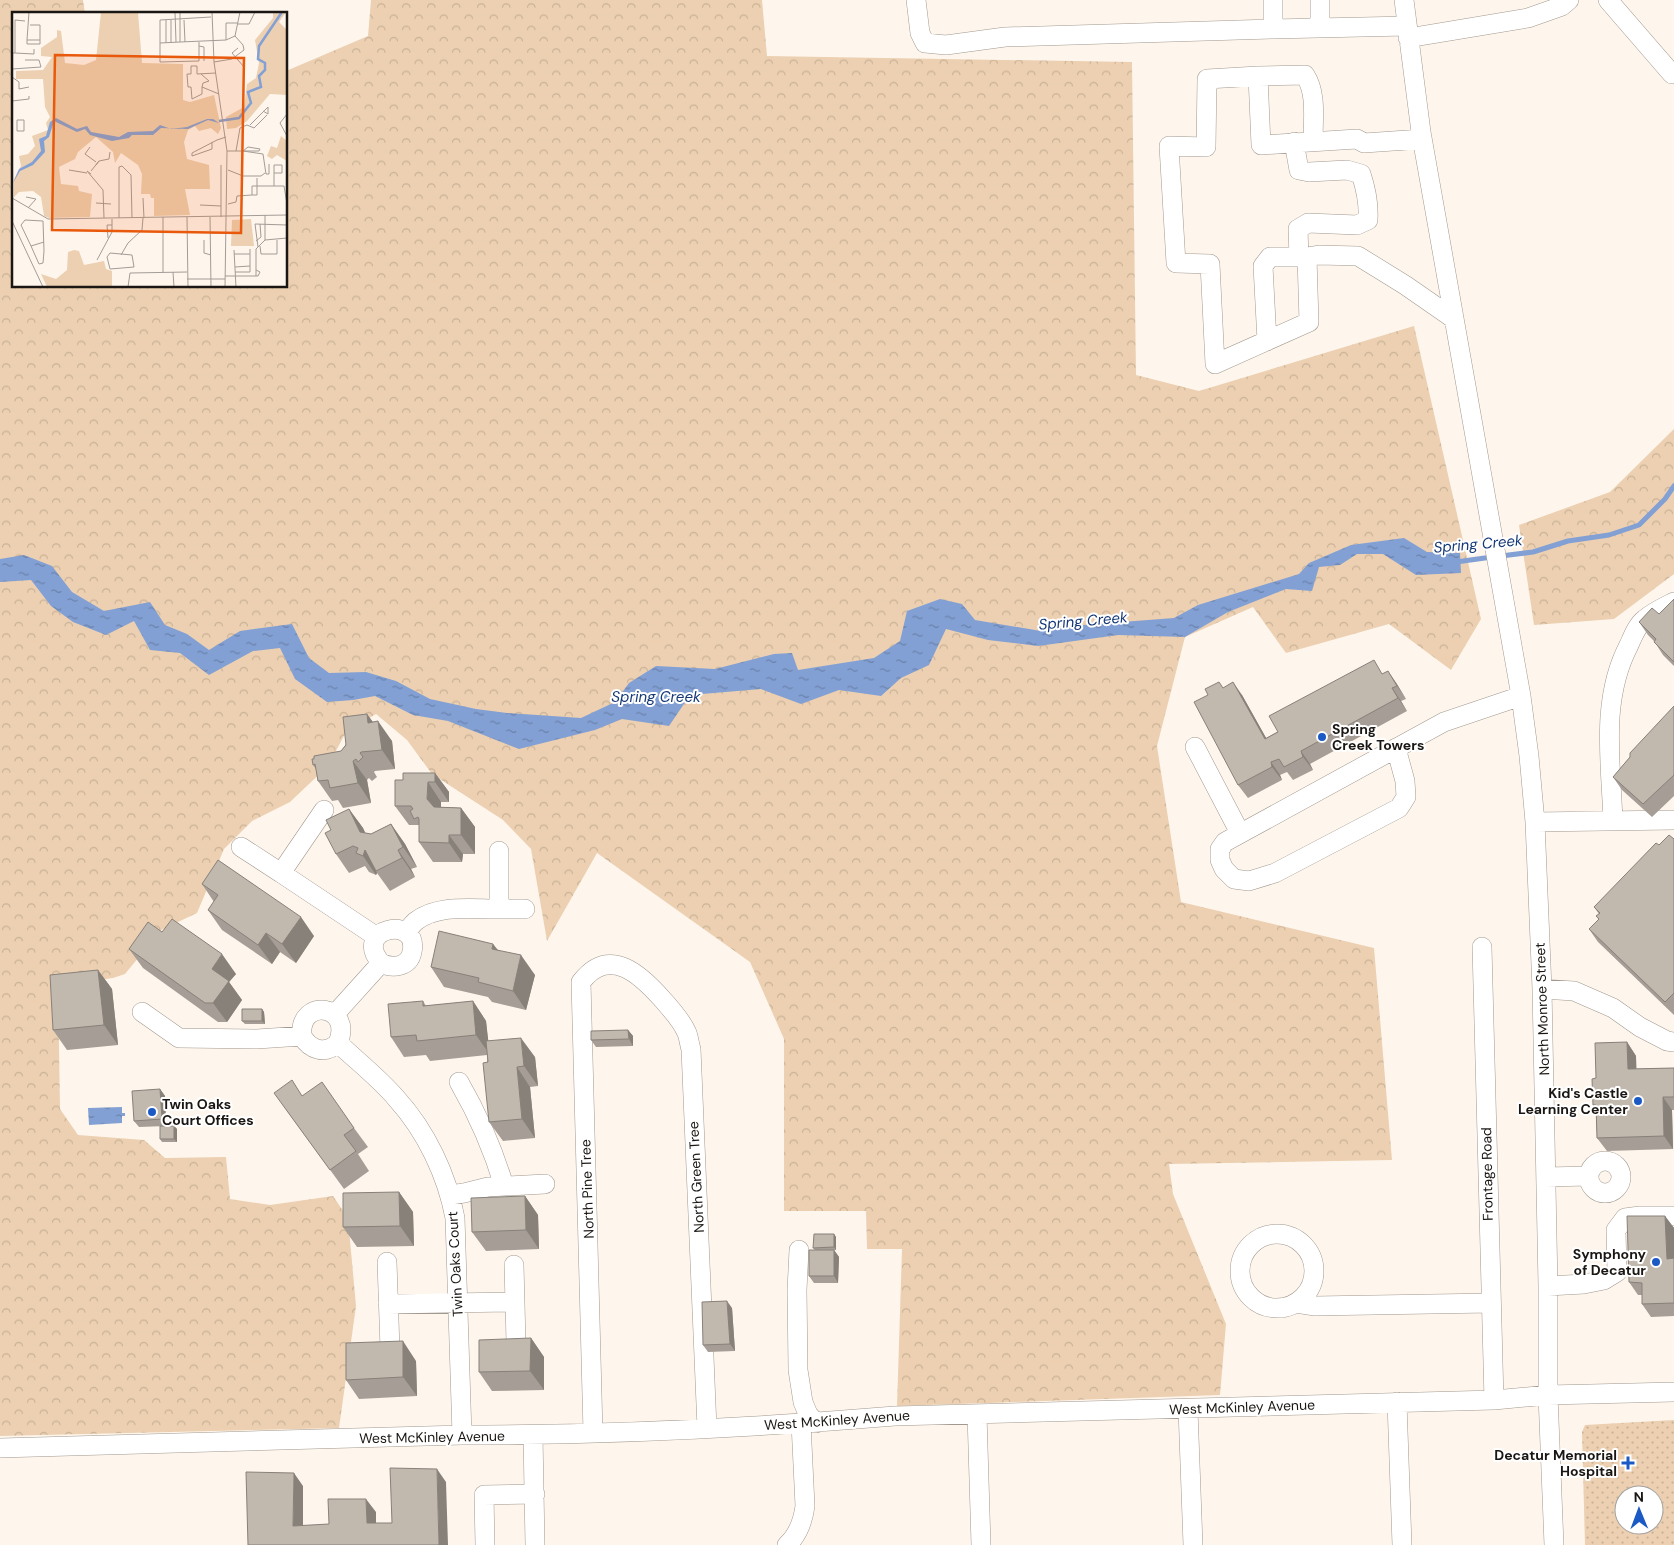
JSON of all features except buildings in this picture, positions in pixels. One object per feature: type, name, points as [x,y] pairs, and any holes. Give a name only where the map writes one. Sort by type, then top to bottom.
[{"type":"street","points":[[916,0],[920,33],[925,43],[946,45],[1005,37],[1273,29],[1320,28],[1408,32],[1528,18],[1562,6],[1569,0]]},
{"type":"street","points":[[1273,0],[1273,29]]},
{"type":"street","points":[[1320,0],[1320,28]]},
{"type":"street","name":"North Monroe Street","points":[[1404,0],[1421,133],[1522,696],[1535,822],[1542,989],[1548,1286],[1548,1395],[1554,1545]]},
{"type":"street","points":[[1608,0],[1672,74]]},
{"type":"street","points":[[1294,142],[1299,170],[1309,172],[1347,170],[1361,174],[1369,209],[1368,220],[1357,225],[1308,222],[1298,229],[1303,257],[1309,322],[1215,364],[1210,264],[1176,263],[1169,146],[1206,147],[1207,79],[1258,76],[1305,75],[1310,82],[1313,94],[1313,140]]},
{"type":"street","points":[[1258,76],[1262,145],[1313,140],[1357,139],[1364,143],[1421,133]]},
{"type":"street","points":[[1267,341],[1263,266],[1270,257],[1358,256],[1405,285],[1454,319]]},
{"type":"street","points":[[1613,821],[1609,722],[1610,705],[1616,676],[1624,654],[1643,620],[1674,602]]},
{"type":"street","points":[[1396,748],[1406,781],[1406,797],[1399,808],[1275,873],[1249,881],[1234,879],[1224,869],[1220,860],[1220,849],[1225,842],[1240,833],[1396,748],[1444,722],[1522,696]]},
{"type":"street","points":[[1195,747],[1240,833]]},
{"type":"street","points":[[281,873],[324,810]]},
{"type":"street","points":[[1535,822],[1674,820]]},
{"type":"street","points":[[240,847],[377,937]]},
{"type":"street","points":[[499,851],[499,909]]},
{"type":"street","points":[[406,933],[416,921],[432,912],[445,910],[525,909]]},
{"type":"street","points":[[389,929],[401,930],[406,933],[412,945],[410,957],[406,962],[394,967],[381,963],[374,947],[377,937],[389,929]]},
{"type":"street","name":"Frontage Road","points":[[1482,947],[1494,1400]]},
{"type":"street","points":[[335,1014],[381,963]]},
{"type":"street","name":"North Green Tree","points":[[611,965],[628,968],[647,982],[671,1009],[686,1031],[691,1049],[707,1428]]},
{"type":"street","name":"North Pine Tree","points":[[593,1432],[581,982],[588,972],[598,967],[611,965]]},
{"type":"street","points":[[1542,989],[1574,991],[1613,1008],[1640,1027],[1668,1042],[1674,1042]]},
{"type":"street","points":[[322,1010],[335,1014],[341,1026],[338,1043],[331,1049],[315,1049],[302,1036],[302,1023],[310,1013],[322,1010]]},
{"type":"street","points":[[142,1012],[179,1038],[257,1039],[302,1036]]},
{"type":"street","name":"Twin Oaks Court","points":[[338,1043],[383,1084],[402,1106],[425,1139],[450,1195],[455,1218],[462,1435]]},
{"type":"street","points":[[459,1082],[476,1111],[504,1186]]},
{"type":"street","points":[[1546,1177],[1589,1176]]},
{"type":"street","points":[[450,1195],[488,1186],[544,1184]]},
{"type":"street","points":[[1548,1286],[1584,1284],[1604,1280],[1618,1272],[1616,1230],[1625,1218],[1674,1216]]},
{"type":"street","points":[[787,1545],[803,1519],[809,1423],[808,1414],[803,1402],[798,1370],[796,1290],[798,1250]]},
{"type":"street","points":[[387,1262],[390,1349]]},
{"type":"street","points":[[514,1265],[516,1342]]},
{"type":"street","points":[[388,1304],[515,1302]]},
{"type":"street","points":[[1296,1303],[1315,1306],[1490,1303]]},
{"type":"street","name":"West McKinley Avenue","points":[[0,1448],[462,1435],[533,1435],[809,1423],[895,1416],[1494,1400],[1548,1395],[1674,1392]]},
{"type":"street","points":[[1397,1402],[1402,1545]]},
{"type":"street","points":[[1188,1409],[1193,1545]]},
{"type":"street","points":[[977,1414],[981,1545]]},
{"type":"street","points":[[533,1435],[535,1545]]},
{"type":"street","points":[[485,1545],[484,1495],[535,1494]]},
{"type":"green space","points":[[0,0],[83,0],[85,12],[12,12],[12,288],[288,288],[288,70],[368,36],[371,0],[762,0],[767,56],[1132,62],[1136,375],[1199,391],[1414,326],[1481,619],[1451,670],[1389,624],[1286,653],[1253,607],[1185,637],[1157,746],[1181,902],[1374,948],[1392,1160],[1169,1164],[1173,1194],[1226,1324],[1220,1395],[897,1406],[902,1249],[867,1249],[866,1211],[784,1211],[784,1039],[750,962],[597,853],[547,941],[531,849],[503,820],[432,774],[407,740],[376,714],[346,732],[328,766],[290,802],[252,821],[224,849],[197,913],[161,930],[125,974],[113,978],[58,986],[60,1109],[78,1135],[144,1140],[165,1158],[226,1157],[230,1199],[270,1205],[333,1196],[348,1218],[356,1306],[339,1428],[0,1436]]},
{"type":"green space","points":[[1674,429],[1674,574],[1614,619],[1534,625],[1519,525],[1610,492]]},
{"type":"green space","name":"Decatur Memorial Hospital","points":[[1674,1420],[1674,1545],[1585,1545],[1582,1432],[1585,1425]]},
{"type":"water","name":"Spring Creek","points":[[1404,538],[1427,552],[1460,553],[1461,573],[1416,575],[1383,554],[1357,554],[1340,565],[1319,567],[1312,591],[1286,589],[1228,612],[1185,637],[1118,635],[1038,646],[988,640],[946,629],[929,665],[901,678],[881,696],[839,690],[801,704],[761,689],[690,695],[669,726],[622,719],[595,730],[519,749],[448,721],[413,715],[375,696],[327,702],[295,679],[280,648],[253,651],[209,675],[180,653],[150,650],[134,621],[106,635],[73,622],[51,606],[31,580],[0,582],[0,559],[24,555],[52,566],[72,592],[104,611],[150,602],[165,625],[187,634],[209,650],[240,631],[292,624],[309,658],[329,673],[366,672],[396,681],[430,699],[476,709],[581,718],[615,702],[629,683],[656,666],[715,669],[774,654],[792,653],[798,670],[874,658],[900,641],[907,611],[940,599],[962,604],[975,620],[1041,631],[1070,626],[1174,618],[1198,605],[1299,574],[1309,563],[1351,545]]},
{"type":"water","points":[[122,1107],[122,1113],[125,1113],[125,1116],[122,1116],[122,1123],[89,1125],[88,1108]]},
{"type":"waterway","name":"Spring Creek","points":[[1501,556],[1533,552],[1568,541],[1609,535],[1639,525],[1665,499],[1674,486]]},
{"type":"waterway","name":"Spring Creek","points":[[1456,562],[1492,557]]},
{"type":"place","name":"Spring Creek Towers","points":[[1322,737]]},
{"type":"place","name":"Kid's Castle Learning Center","points":[[1638,1101]]},
{"type":"place","name":"Twin Oaks Court Offices","points":[[152,1112]]},
{"type":"place","name":"Symphony of Decatur","points":[[1656,1262]]},
{"type":"place","name":"Decatur Memorial Hospital","points":[[1628,1463]]}]
